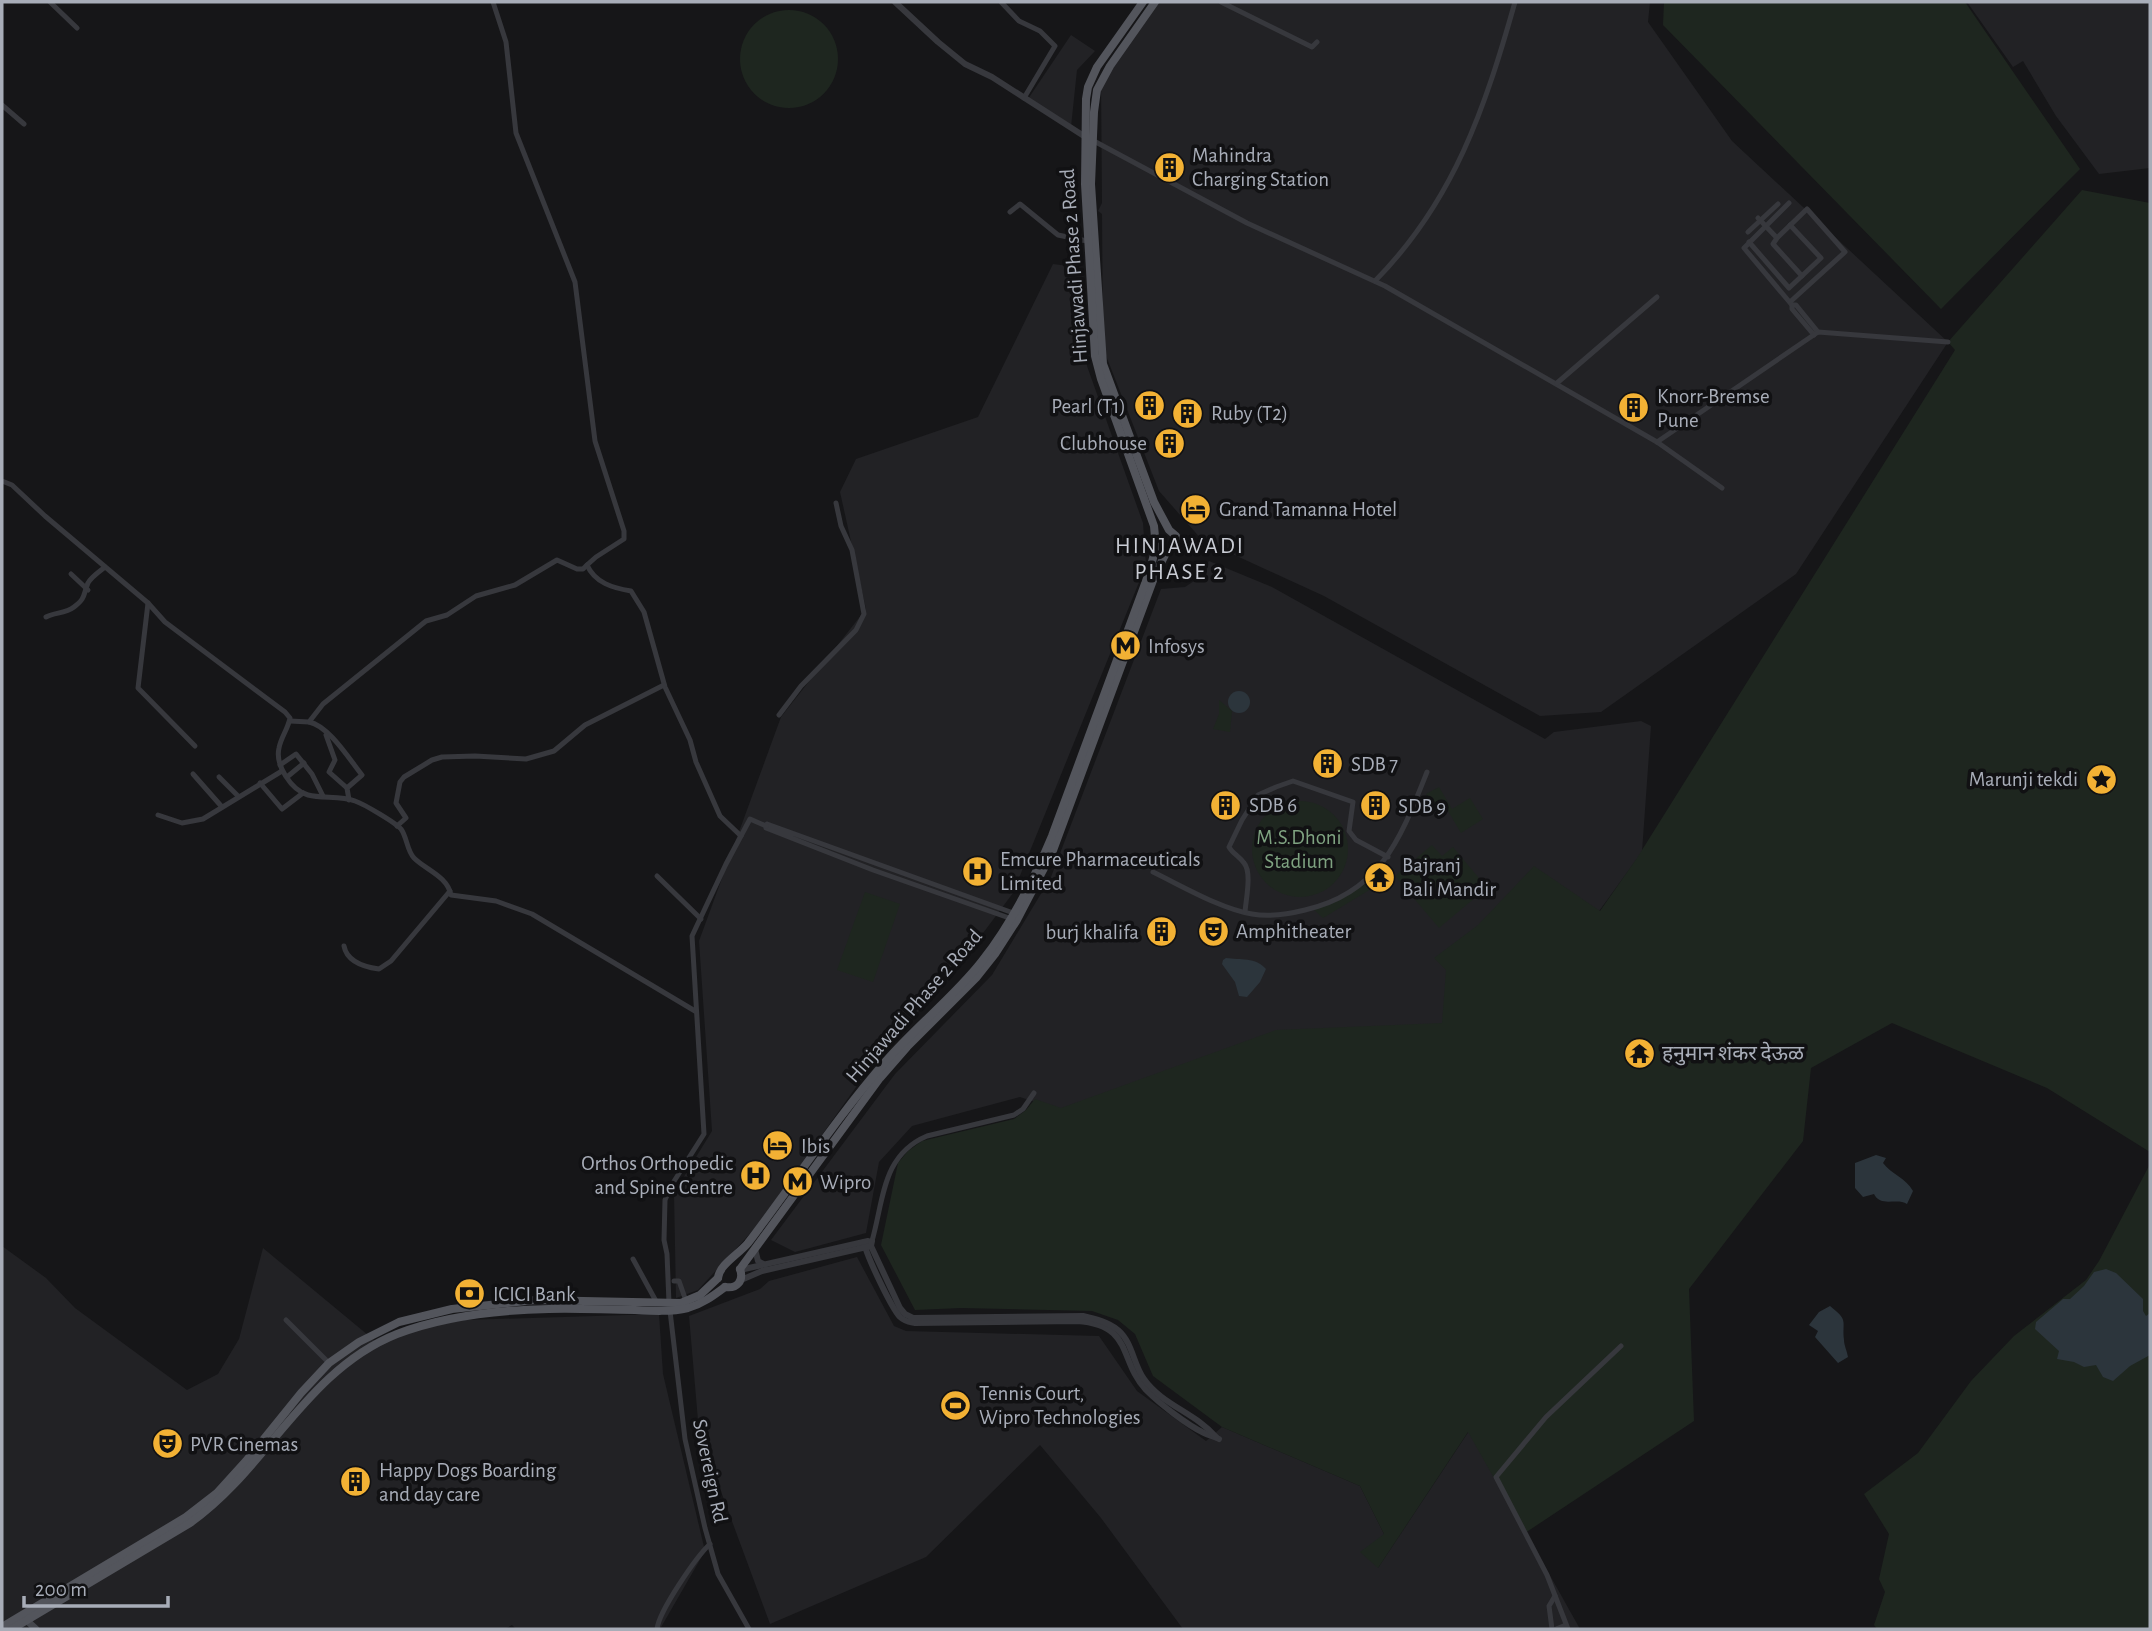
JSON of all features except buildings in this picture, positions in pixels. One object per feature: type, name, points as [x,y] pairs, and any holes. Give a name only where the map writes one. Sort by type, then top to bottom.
[{"type":"main road","name":"Hinjawadi Phase 2 Road","points":[[1143,2],[1092,77],[1086,99],[1098,351],[1154,502],[1170,530]]},
{"type":"main road","name":"Hinjawadi Phase 2 Road","points":[[1155,2],[1097,90],[1088,139],[1087,241],[1101,379],[1151,515],[1155,536]]},
{"type":"main road","points":[[1161,530],[1170,530],[1176,541],[1174,547],[1167,551],[1156,547],[1155,536],[1161,530]]},
{"type":"main road","name":"Hinjawadi Phase 2 Road","points":[[1116,671],[1156,547]]},
{"type":"main road","name":"Hinjawadi Phase 2 Road","points":[[740,1270],[874,1085],[907,1047],[981,972],[1015,917],[1046,851],[1116,671],[1167,551]]},
{"type":"main road","name":"Hinjawadi Phase 2 Road","points":[[727,1264],[747,1243],[875,1073],[971,974],[1015,917]]},
{"type":"main road","points":[[14,1623],[186,1517],[208,1500],[246,1461],[329,1363],[377,1332],[425,1314],[535,1300],[657,1303],[669,1307],[700,1295],[718,1278],[720,1270],[727,1264],[740,1270],[741,1280],[734,1287],[725,1287],[701,1303],[669,1307],[525,1311],[443,1321],[388,1339],[350,1361],[314,1392],[213,1507],[190,1523],[14,1623]]},
{"type":"main road","points":[[718,1278],[725,1287]]},
{"type":"main road","points":[[14,1623],[36,1629]]},
{"type":"street","points":[[50,2],[77,28]]},
{"type":"street","points":[[309,722],[323,704],[426,621],[447,615],[476,596],[523,581],[553,562],[564,562],[583,569],[624,539],[624,531],[595,441],[575,282],[516,133],[506,42],[493,2]]},
{"type":"street","points":[[895,2],[965,64],[992,77],[1088,139],[1247,223],[1375,281],[1657,442],[1721,488]]},
{"type":"street","points":[[1001,2],[1019,21],[1040,31],[1055,46],[1024,98]]},
{"type":"street","points":[[1221,2],[1312,47],[1317,42]]},
{"type":"street","points":[[1375,281],[1419,230],[1443,195],[1485,101],[1514,2]]},
{"type":"street","points":[[2,105],[24,124]]},
{"type":"street","points":[[1748,232],[1776,209],[1789,203]]},
{"type":"street","points":[[1010,212],[1020,204],[1058,235],[1087,241]]},
{"type":"street","points":[[1791,303],[1844,255],[1844,250],[1807,209],[1773,244],[1802,276]]},
{"type":"street","points":[[1762,221],[1777,238]]},
{"type":"street","points":[[1762,221],[1744,248],[1791,303],[1792,309],[1816,334]]},
{"type":"street","points":[[1748,242],[1788,288],[1817,263],[1820,257],[1790,225]]},
{"type":"street","points":[[1817,263],[1825,272]]},
{"type":"street","points":[[1762,271],[1769,265]]},
{"type":"street","points":[[1557,383],[1657,297]]},
{"type":"street","points":[[1657,442],[1816,334],[1948,342]]},
{"type":"street","points":[[2,481],[12,485],[190,642],[285,712],[290,718],[279,746],[281,768],[303,793],[354,801],[401,828],[413,858],[436,873],[451,895],[496,901],[532,914],[695,1012]]},
{"type":"street","points":[[779,715],[801,686],[850,636],[864,614],[852,550],[841,526],[836,503]]},
{"type":"street","points":[[587,565],[590,573],[613,588],[631,591],[644,612],[664,685],[690,740],[696,762],[720,816],[741,836],[750,819],[850,853],[1015,917]]},
{"type":"street","points":[[46,617],[71,610],[84,598],[89,582],[105,567]]},
{"type":"street","points":[[72,574],[88,590]]},
{"type":"street","points":[[148,603],[138,688],[195,746]]},
{"type":"street","points":[[397,826],[406,818],[396,803],[400,782],[432,760],[475,756],[526,759],[554,751],[585,725],[664,685]]},
{"type":"street","points":[[289,721],[315,723],[338,743],[362,775],[347,788]]},
{"type":"street","points":[[326,734],[335,760],[329,772],[347,788],[349,800]]},
{"type":"street","points":[[158,815],[182,823],[203,819],[260,783],[296,754],[323,796]]},
{"type":"street","points":[[287,777],[304,763]]},
{"type":"street","points":[[1153,872],[1253,914],[1292,914],[1322,906],[1352,891],[1374,875],[1388,857],[1427,772]]},
{"type":"street","points":[[192,774],[222,807]]},
{"type":"street","points":[[219,777],[237,796]]},
{"type":"street","points":[[1245,912],[1246,887],[1250,875],[1245,864],[1229,847],[1258,795],[1276,786],[1293,781],[1353,802],[1349,831],[1356,840],[1388,857]]},
{"type":"street","points":[[260,783],[282,809],[303,793]]},
{"type":"street","points":[[766,826],[765,828],[847,860],[1015,917]]},
{"type":"street","name":"Sovereign Rd","points":[[741,836],[692,936],[704,1134],[665,1200],[664,1240],[685,1439],[718,1574],[749,1629]]},
{"type":"street","points":[[847,860],[850,853]]},
{"type":"street","points":[[657,876],[701,919]]},
{"type":"street","points":[[344,946],[345,954],[357,964],[379,969],[391,961],[450,891]]},
{"type":"street","points":[[1034,1093],[1023,1110],[1014,1115],[936,1133],[915,1141],[901,1153],[890,1172],[868,1244],[900,1308],[910,1317],[924,1318],[1083,1316],[1102,1321],[1126,1339],[1146,1382],[1183,1416],[1210,1429],[1218,1438]]},
{"type":"street","points":[[740,1270],[868,1244]]},
{"type":"street","points":[[741,1280],[762,1271],[868,1244]]},
{"type":"street","points":[[755,1249],[758,1261],[765,1265]]},
{"type":"street","points":[[633,1259],[657,1303]]},
{"type":"street","points":[[674,1280],[679,1282],[686,1301]]},
{"type":"street","points":[[286,1320],[329,1363]]},
{"type":"street","points":[[1555,1596],[1549,1606],[1554,1629],[1567,1627],[1547,1575],[1496,1477],[1546,1417],[1621,1346]]},
{"type":"street","points":[[657,1629],[667,1606],[701,1552],[710,1544]]},
{"type":"shaded area","points":[[1156,2],[1650,2],[1648,22],[1732,141],[1948,342],[1796,574],[1601,712],[1540,716],[1324,596],[1202,540],[1159,491],[1103,348],[1102,214],[1098,211],[1102,203],[1101,83]]},
{"type":"shaded area","points":[[1967,2],[2150,2],[2150,168],[2099,174],[2056,116],[2023,61],[2013,67]]},
{"type":"shaded area","points":[[1071,35],[1095,51],[1077,70],[1071,127],[1028,99]]},
{"type":"shaded area","points":[[1053,264],[1083,268],[1087,366],[1143,523],[1146,565],[1013,893],[945,984],[886,1045],[757,1226],[698,1290],[676,1298],[674,1193],[712,1131],[699,941],[781,717],[866,609],[840,492],[856,459],[978,417]]},
{"type":"shaded area","points":[[1209,561],[1272,587],[1545,739],[1554,732],[1641,721],[1651,726],[1642,852],[1573,947],[1517,1006],[1062,1111],[1020,1097],[912,1126],[879,1162],[866,1233],[795,1252],[771,1240],[895,1074],[992,975],[1051,877],[1161,589],[1185,587],[1197,579]]},
{"type":"shaded area","points":[[1239,691],[1247,694],[1250,702],[1247,710],[1239,713],[1231,710],[1228,702],[1231,694]]},
{"type":"shaded area","points":[[1226,958],[1253,961],[1266,969],[1260,982],[1247,997],[1239,996],[1235,982],[1222,964]]},
{"type":"shaded area","points":[[1876,1155],[1886,1158],[1883,1163],[1913,1191],[1907,1204],[1881,1200],[1874,1194],[1863,1197],[1855,1188],[1855,1163]]},
{"type":"shaded area","points":[[2,1246],[46,1278],[75,1308],[187,1390],[218,1374],[239,1339],[263,1248],[380,1345],[406,1331],[464,1320],[659,1314],[663,1374],[705,1551],[660,1629],[516,1629],[512,1625],[505,1629],[2,1629]]},
{"type":"shaded area","points":[[857,1257],[894,1326],[906,1331],[1099,1336],[1137,1391],[1206,1441],[1222,1427],[1360,1486],[1384,1534],[1378,1568],[1469,1431],[1580,1629],[1183,1629],[1101,1518],[1040,1445],[926,1557],[770,1624],[699,1432],[689,1316],[760,1289],[769,1281]]},
{"type":"shaded area","points":[[2106,1269],[2116,1273],[2143,1299],[2146,1316],[2150,1313],[2150,1355],[2130,1366],[2113,1381],[2103,1377],[2096,1365],[2084,1367],[2057,1359],[2059,1351],[2035,1329],[2036,1322],[2063,1299],[2070,1299],[2094,1272]]},
{"type":"shaded area","points":[[1830,1306],[1843,1321],[1848,1357],[1838,1363],[1815,1337],[1818,1331],[1809,1325],[1819,1312]]},
{"type":"green space","points":[[1664,2],[1965,2],[2080,169],[1941,309],[1663,25]]},
{"type":"green space","points":[[789,10],[808,14],[824,24],[834,40],[838,59],[834,78],[824,94],[808,104],[789,108],[770,104],[754,94],[744,78],[740,59],[744,40],[754,24],[770,14]]},
{"type":"green space","points":[[2082,190],[2150,203],[2150,1152],[2047,1088],[1892,1023],[1811,1068],[1803,1141],[1689,1289],[1694,1421],[1525,1533],[1468,1432],[1378,1568],[1360,1552],[1384,1534],[1360,1486],[1222,1427],[1153,1376],[1135,1334],[1118,1320],[1092,1311],[961,1308],[915,1310],[881,1245],[898,1163],[922,1141],[1014,1119],[1035,1099],[1061,1108],[1276,1030],[1442,1023],[1446,970],[1434,958],[1478,925],[1534,866],[1600,911],[1637,858],[1955,350],[1948,342]]},
{"type":"green space","points":[[1219,700],[1232,711],[1230,732],[1213,729],[1219,714]]},
{"type":"green space","points":[[1439,787],[1452,809],[1470,798],[1483,819],[1461,833],[1448,811],[1439,817],[1426,794]]},
{"type":"green space","name":"M.S.Dhoni Stadium","points":[[1300,801],[1318,805],[1334,815],[1344,831],[1348,849],[1344,867],[1334,883],[1318,893],[1300,897],[1282,893],[1266,883],[1256,867],[1252,849],[1256,831],[1266,815],[1282,805]]},
{"type":"green space","points":[[1432,845],[1442,856],[1453,847],[1483,883],[1473,892],[1476,897],[1439,928],[1395,876]]},
{"type":"green space","points":[[1378,870],[1386,880],[1323,918],[1313,909],[1350,893]]},
{"type":"green space","points":[[865,892],[900,904],[873,982],[837,970]]},
{"type":"green space","points":[[2150,1164],[2150,1629],[1877,1629],[1874,1625],[1885,1592],[1879,1579],[1889,1534],[1864,1494],[1918,1453],[1971,1381],[2014,1336],[2086,1280],[2099,1261]]},
{"type":"place","name":"Mahindra Charging Station","points":[[1169,167]]},
{"type":"place","name":"Pearl (T1)","points":[[1149,406]]},
{"type":"place","name":"Knorr-Bremse Pune","points":[[1634,408]]},
{"type":"place","name":"Ruby (T2)","points":[[1188,413]]},
{"type":"place","name":"Clubhouse","points":[[1170,443]]},
{"type":"place","name":"Grand Tamanna Hotel","points":[[1196,509]]},
{"type":"place","name":"Infosys","points":[[1125,646]]},
{"type":"place","name":"SDB 7","points":[[1328,764]]},
{"type":"place","name":"Marunji tekdi","points":[[2101,779]]},
{"type":"place","name":"SDB 6","points":[[1226,805]]},
{"type":"place","name":"SDB 9","points":[[1375,806]]},
{"type":"place","name":"Emcure Pharmaceuticals Limited","points":[[977,871]]},
{"type":"place","name":"Bajranj Bali Mandir","points":[[1379,877]]},
{"type":"place","name":"Amphitheater","points":[[1213,931]]},
{"type":"place","name":"burj khalifa","points":[[1162,932]]},
{"type":"place","name":"हनुमान शंकर देऊळ","points":[[1639,1053]]},
{"type":"place","name":"Ibis","points":[[778,1146]]},
{"type":"place","name":"Orthos Orthopedic and Spine Centre","points":[[756,1175]]},
{"type":"place","name":"Wipro","points":[[797,1182]]},
{"type":"place","name":"ICICI Bank","points":[[470,1294]]},
{"type":"place","name":"Tennis Court, Wipro Technologies","points":[[956,1405]]},
{"type":"place","name":"PVR Cinemas","points":[[167,1444]]},
{"type":"place","name":"Happy Dogs Boarding and day care","points":[[356,1482]]},
{"type":"district","name":"HINJAWADI PHASE 2","points":[[1180,559]]}]
